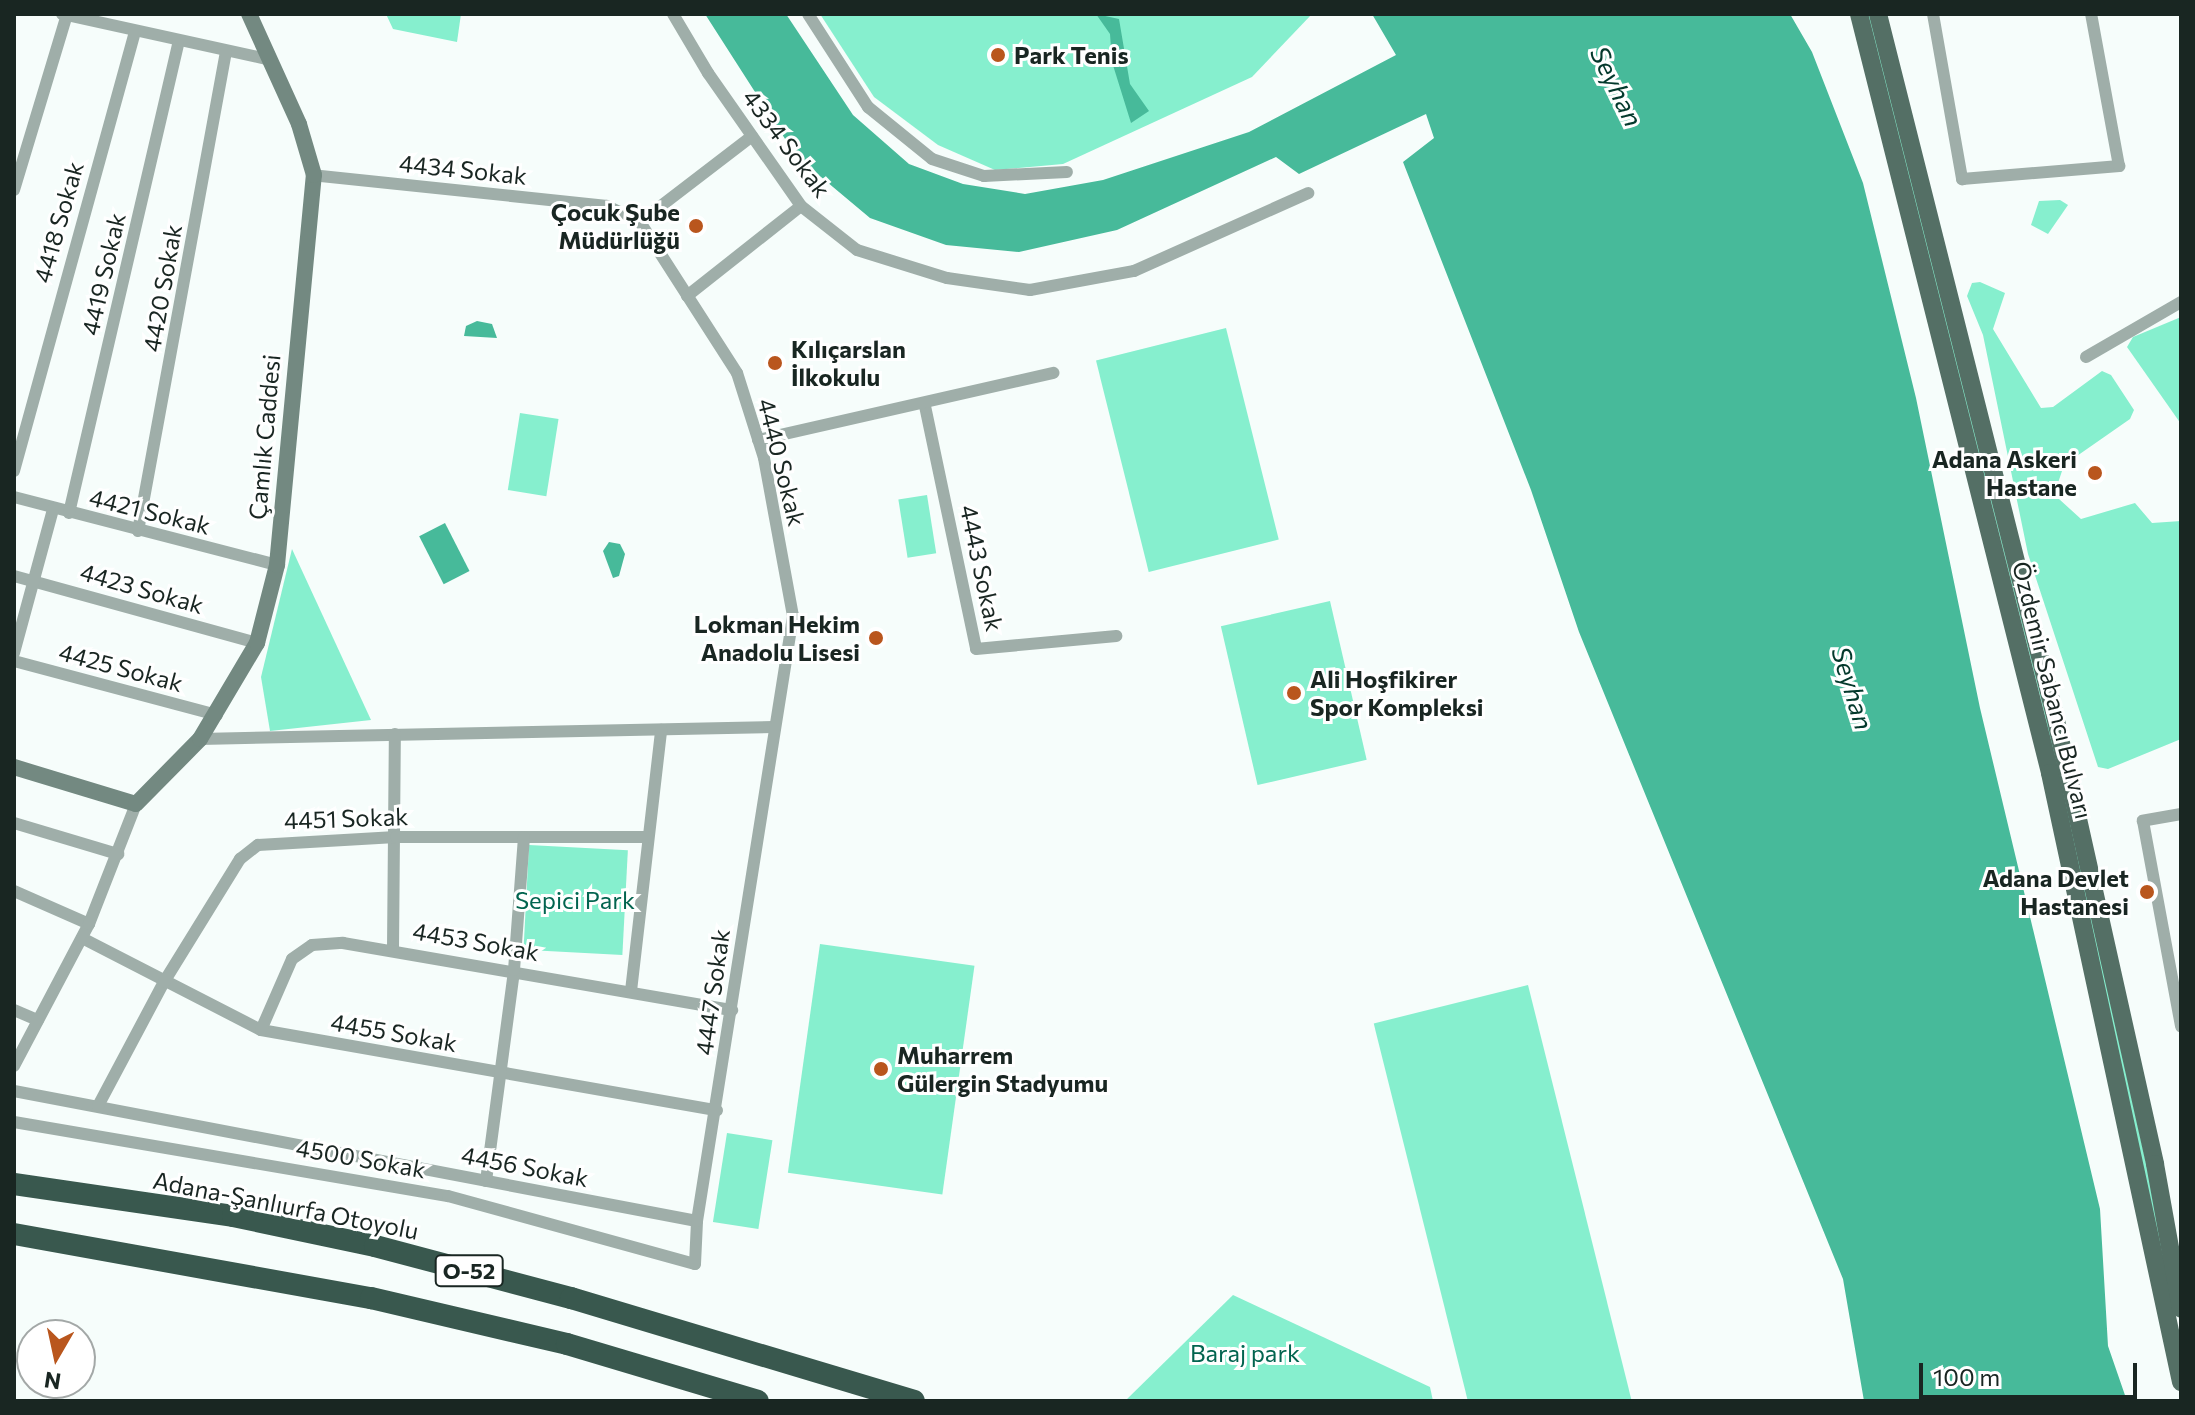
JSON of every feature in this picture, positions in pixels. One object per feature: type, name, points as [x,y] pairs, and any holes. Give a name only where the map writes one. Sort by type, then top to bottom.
[{"type":"highway","name":"Adana-Şanlıurfa Otoyolu","points":[[14,1184],[233,1216],[375,1246],[914,1401]]},
{"type":"highway","name":"O-52","points":[[14,1234],[371,1298],[567,1344],[758,1401]]},
{"type":"main road","name":"Çamlık Caddesi","points":[[136,804],[200,739],[217,715],[257,643],[277,565],[314,175],[299,124],[249,14]]},
{"type":"main road","name":"Özdemir Sabancı Bulvarı","points":[[1859,14],[2050,773],[2181,1382]]},
{"type":"main road","name":"Özdemir Sabancı Bulvarı","points":[[1878,14],[2055,716],[2155,1164],[2181,1309]]},
{"type":"main road","points":[[14,767],[136,804]]},
{"type":"street","name":"4334 Sokak","points":[[673,14],[801,206],[857,250],[947,278],[1030,290],[1134,271],[1308,193]]},
{"type":"street","points":[[808,14],[868,107],[932,159],[984,176],[1067,172]]},
{"type":"street","points":[[1933,14],[1962,179],[2119,166],[2091,14]]},
{"type":"street","points":[[14,190],[65,15],[178,44],[267,59]]},
{"type":"street","name":"4418 Sokak","points":[[14,471],[135,31]]},
{"type":"street","name":"4419 Sokak","points":[[69,513],[178,44]]},
{"type":"street","name":"4420 Sokak","points":[[138,531],[226,52]]},
{"type":"street","points":[[640,222],[752,136]]},
{"type":"street","name":"4434 Sokak","points":[[314,175],[607,206],[640,222]]},
{"type":"street","points":[[687,296],[801,206]]},
{"type":"street","name":"4440 Sokak","points":[[640,222],[737,373],[758,440],[793,616],[773,727]]},
{"type":"street","points":[[2086,357],[2181,302]]},
{"type":"street","points":[[758,440],[925,406],[1053,373]]},
{"type":"street","name":"4443 Sokak","points":[[925,406],[976,649],[1116,636]]},
{"type":"street","name":"4421 Sokak","points":[[14,497],[277,565]]},
{"type":"street","points":[[14,653],[37,581],[53,509]]},
{"type":"street","name":"4423 Sokak","points":[[14,576],[257,643]]},
{"type":"street","name":"4425 Sokak","points":[[14,661],[217,715]]},
{"type":"street","points":[[200,739],[773,727]]},
{"type":"street","name":"4447 Sokak","points":[[695,1264],[697,1221],[717,1110],[773,727]]},
{"type":"street","points":[[631,991],[661,730]]},
{"type":"street","points":[[393,949],[395,734]]},
{"type":"street","name":"Çamlık Caddesi","points":[[14,1066],[89,924],[136,804]]},
{"type":"street","points":[[2181,814],[2143,821],[2181,1027]]},
{"type":"street","points":[[14,823],[118,854]]},
{"type":"street","name":"4451 Sokak","points":[[98,1106],[164,982],[240,859],[258,845],[396,837],[648,837]]},
{"type":"street","points":[[486,1181],[514,970],[524,837]]},
{"type":"street","points":[[14,891],[89,924]]},
{"type":"street","name":"4455 Sokak","points":[[82,938],[261,1030],[717,1110]]},
{"type":"street","name":"4453 Sokak","points":[[261,1030],[292,959],[312,945],[393,949],[732,1010]]},
{"type":"street","points":[[14,1010],[38,1020]]},
{"type":"street","name":"4456 Sokak","points":[[14,1091],[697,1221]]},
{"type":"street","name":"4500 Sokak","points":[[14,1122],[448,1196],[695,1264]]},
{"type":"green space","points":[[386,14],[461,14],[457,42],[393,29]]},
{"type":"green space","points":[[820,14],[1312,14],[1252,77],[1063,164],[995,170],[938,145],[874,97]]},
{"type":"green space","points":[[1867,14],[1872,14],[2035,661],[2149,1176],[2169,1291],[2044,712]]},
{"type":"green space","points":[[2060,200],[2068,205],[2048,234],[2031,225],[2039,201]]},
{"type":"green space","points":[[1980,282],[2005,293],[1993,329],[2041,408],[2053,407],[2102,371],[2111,375],[2134,410],[2130,419],[2064,465],[2056,489],[2059,499],[2081,519],[2135,503],[2152,523],[2181,521],[2181,739],[2108,769],[2098,767],[2028,554],[1983,335],[1967,296],[1972,283]]},
{"type":"green space","points":[[2181,317],[2181,424],[2127,347],[2133,337]]},
{"type":"green space","points":[[1226,328],[1279,540],[1149,572],[1096,360]]},
{"type":"green space","points":[[520,413],[559,419],[546,496],[508,490]]},
{"type":"green space","points":[[927,495],[936,553],[908,558],[898,500]]},
{"type":"green space","points":[[292,549],[371,720],[270,731],[261,677]]},
{"type":"green space","name":"Ali Hoşfikirer Spor Kompleksi","points":[[1330,601],[1367,760],[1258,785],[1221,626]]},
{"type":"green space","name":"Sepici Park","points":[[529,845],[628,850],[622,955],[524,950]]},
{"type":"green space","name":"Muharrem Gülergin Stadyumu","points":[[820,944],[974,966],[942,1194],[788,1173]]},
{"type":"green space","points":[[1528,985],[1632,1401],[1468,1401],[1374,1023]]},
{"type":"green space","points":[[727,1133],[772,1140],[758,1229],[713,1222]]},
{"type":"green space","name":"Baraj park","points":[[1233,1295],[1430,1387],[1433,1401],[1125,1401]]},
{"type":"water","name":"Seyhan","points":[[705,14],[786,14],[853,115],[909,164],[963,184],[1025,194],[1103,180],[1249,132],[1396,55],[1372,14],[1790,14],[1812,52],[1863,183],[1916,398],[1980,708],[2100,1209],[2108,1346],[2127,1401],[1864,1401],[1843,1279],[1579,632],[1531,490],[1403,162],[1434,138],[1426,114],[1299,174],[1276,157],[1117,230],[1019,252],[946,245],[870,218],[796,156]]},
{"type":"water","points":[[1096,14],[1119,19],[1130,84],[1149,111],[1131,123],[1112,62],[1110,34]]},
{"type":"water","points":[[477,321],[492,324],[497,338],[464,336],[466,326]]},
{"type":"water","points":[[445,523],[470,571],[444,584],[419,536]]},
{"type":"water","points":[[609,542],[620,544],[625,554],[619,576],[613,578],[603,551]]},
{"type":"place","name":"Park Tenis","points":[[998,55]]},
{"type":"place","name":"Çocuk Şube Müdürlüğü","points":[[696,226]]},
{"type":"place","name":"Kılıçarslan İlkokulu","points":[[775,363]]},
{"type":"place","name":"Adana Askeri Hastane","points":[[2095,473]]},
{"type":"place","name":"Lokman Hekim Anadolu Lisesi","points":[[876,638]]},
{"type":"place","name":"Ali Hoşfikirer Spor Kompleksi","points":[[1294,693]]},
{"type":"place","name":"Adana Devlet Hastanesi","points":[[2147,892]]},
{"type":"place","name":"Muharrem Gülergin Stadyumu","points":[[881,1069]]}]
